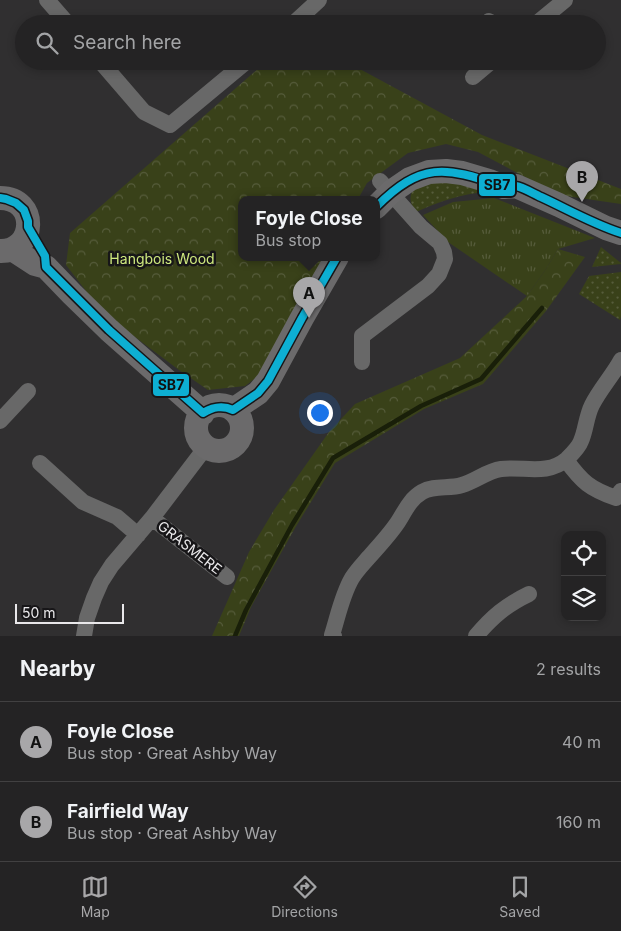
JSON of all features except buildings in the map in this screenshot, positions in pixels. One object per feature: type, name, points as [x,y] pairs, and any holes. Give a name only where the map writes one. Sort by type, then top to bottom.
[{"type":"street","points":[[47,0],[60,15]]},
{"type":"street","points":[[303,15],[319,0]]},
{"type":"street","points":[[547,15],[565,0]]},
{"type":"street","points":[[108,70],[144,112],[170,125],[236,70]]},
{"type":"street","points":[[473,78],[482,70]]},
{"type":"street","points":[[378,195],[420,175],[429,172],[446,171],[469,175],[504,187],[516,186],[559,204],[620,234]]},
{"type":"street","points":[[362,362],[355,333],[428,286],[439,274],[445,259],[440,242],[380,196]]},
{"type":"street","points":[[0,198],[6,198],[20,205],[27,216],[28,222],[28,227],[22,241],[6,250]]},
{"type":"street","points":[[28,227],[45,256],[46,267]]},
{"type":"street","points":[[6,250],[46,267],[110,330],[203,413]]},
{"type":"street","points":[[237,417],[272,375],[335,261]]},
{"type":"street","points":[[333,636],[345,593],[352,578],[398,522],[414,498],[435,487],[464,485],[492,471],[502,469],[542,470],[552,468],[566,460],[581,443],[592,404],[621,360]]},
{"type":"street","points":[[0,421],[28,391]]},
{"type":"street","points":[[217,406],[228,408],[237,417],[242,431],[239,440],[234,446],[224,451],[214,451],[206,447],[198,437],[197,431],[197,423],[203,413],[209,408],[217,406]]},
{"type":"street","name":"GRASMERE","points":[[84,636],[87,618],[101,582],[112,565],[152,518],[206,447]]},
{"type":"street","points":[[566,460],[576,474],[591,488],[616,498],[621,491]]},
{"type":"street","name":"GRASMERE","points":[[40,463],[83,502],[117,517],[138,534]]},
{"type":"street","name":"GRASMERE","points":[[152,518],[227,577]]},
{"type":"street","points":[[476,636],[499,612],[528,594]]},
{"type":"green space","name":"Hangbois Wood","points":[[257,70],[362,70],[482,135],[621,189],[621,204],[559,195],[478,152],[446,144],[408,153],[367,183],[360,196],[238,196],[238,261],[326,261],[273,365],[245,386],[208,390],[103,313],[66,265],[70,233]]},
{"type":"green space","points":[[429,175],[488,192],[469,194],[451,199],[416,212],[412,206],[412,191]]},
{"type":"green space","points":[[494,198],[595,238],[558,249],[527,296],[448,242],[423,215],[453,202]]},
{"type":"green space","points":[[601,247],[621,263],[621,264],[592,267]]},
{"type":"green space","points":[[558,249],[585,257],[546,311],[483,384],[424,409],[335,463],[295,528],[251,607],[239,636],[212,636],[249,552],[274,510],[329,432],[355,404],[460,358],[527,296]]},
{"type":"green space","points":[[621,272],[620,320],[579,294],[589,276]]},
{"type":"waterway","points":[[235,636],[246,610],[292,525],[333,458],[421,406],[481,379],[542,308]]},
{"type":"transit line","name":"SB7","points":[[380,203],[392,192],[421,175],[434,172],[449,172],[481,179],[503,187],[514,186],[522,188],[590,221],[621,233]]},
{"type":"transit line","name":"SB7","points":[[0,198],[16,203],[24,210],[28,227],[45,256],[46,267],[109,330],[203,413],[218,407],[233,410],[258,393],[268,381],[335,261]]},
{"type":"place","name":"Fairfield Way","points":[[582,202]]},
{"type":"place","name":"Foyle Close","points":[[309,318]]}]
